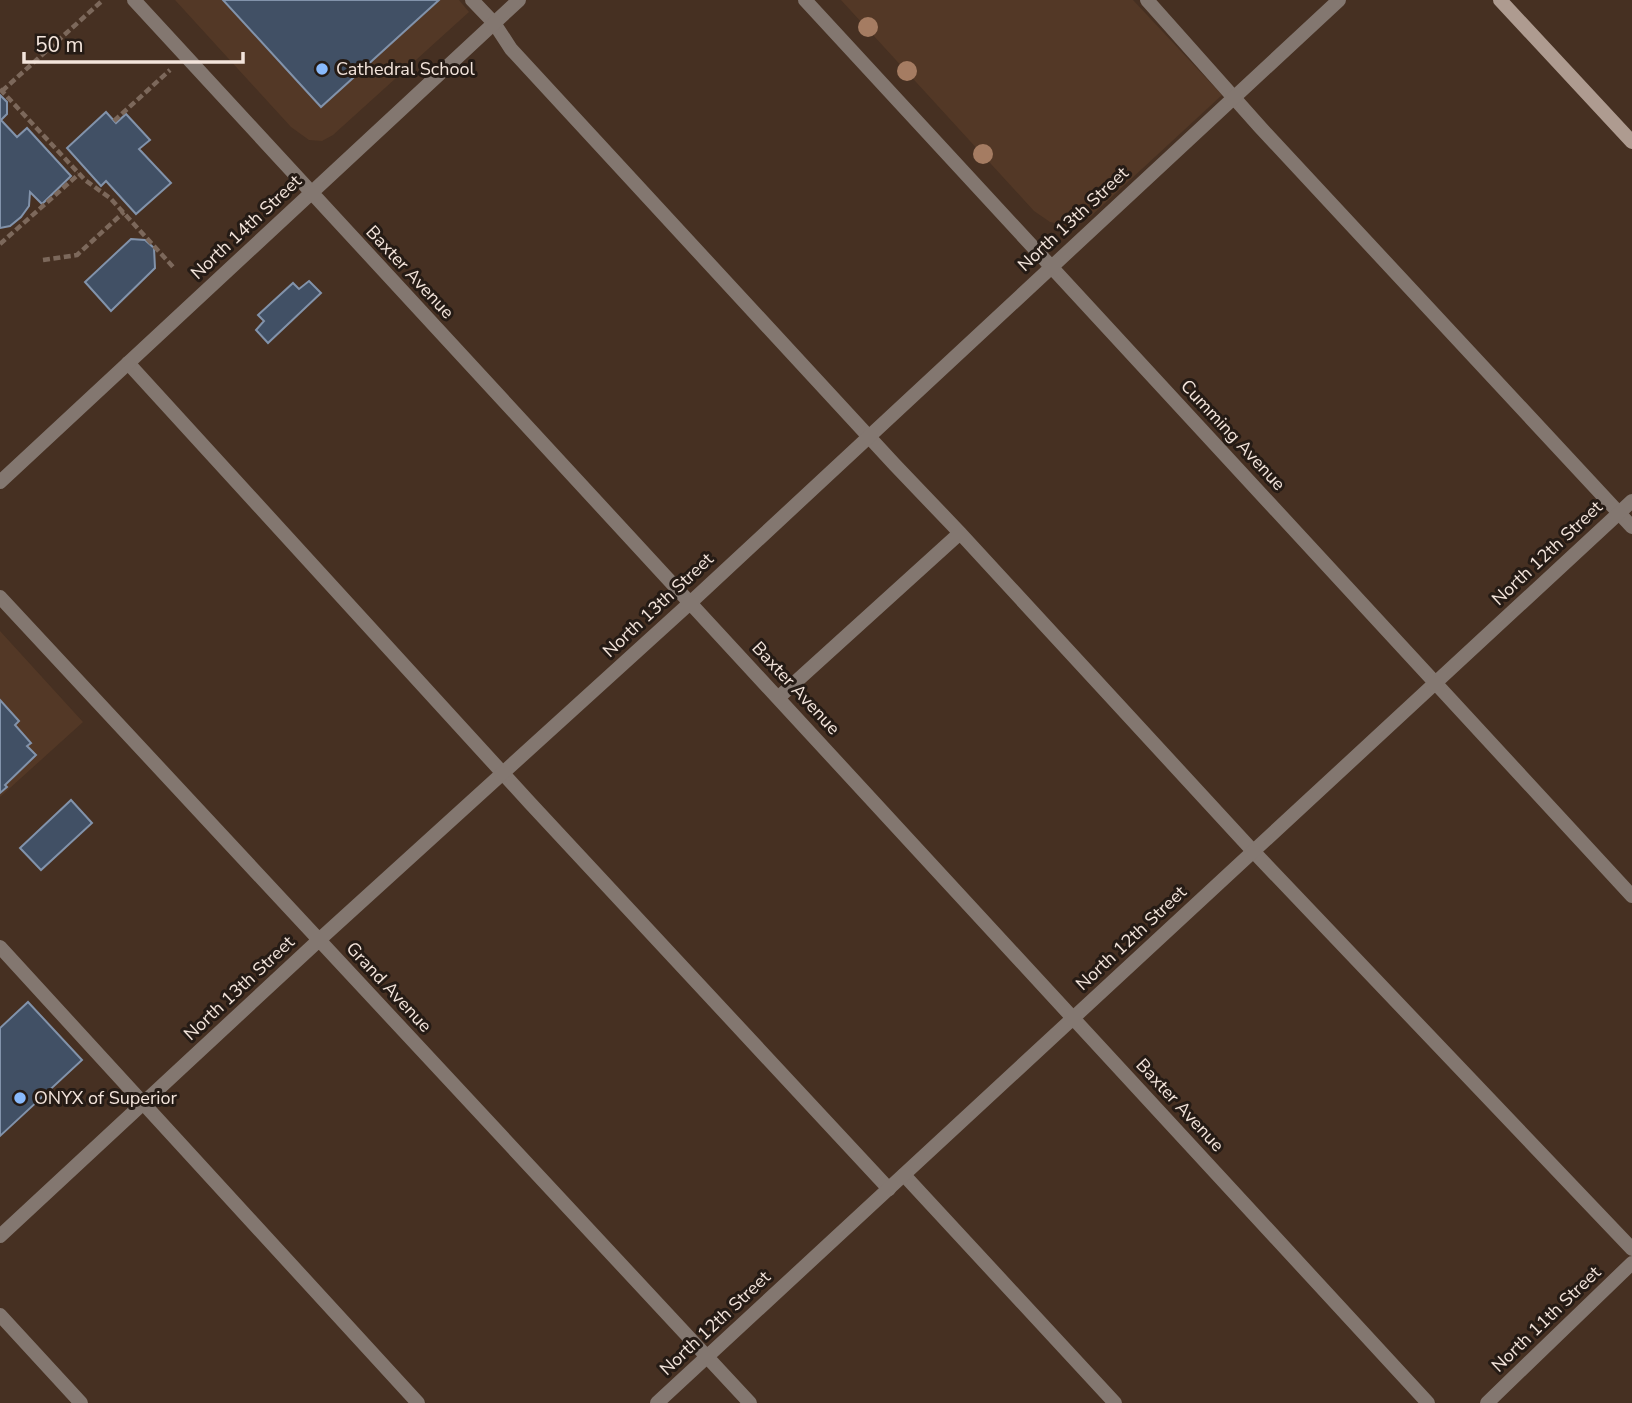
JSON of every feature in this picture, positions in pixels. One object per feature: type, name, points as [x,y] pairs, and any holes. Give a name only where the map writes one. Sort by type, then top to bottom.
[{"type":"street","name":"Baxter Avenue","points":[[134,0],[1428,1403]]},
{"type":"street","points":[[472,0],[494,23],[511,49],[1252,850],[1632,1249]]},
{"type":"street","name":"North 14th Street","points":[[0,482],[519,0]]},
{"type":"street","name":"Cumming Avenue","points":[[806,0],[1632,896]]},
{"type":"street","points":[[1147,0],[1632,527]]},
{"type":"street","name":"North 13th Street","points":[[0,1236],[319,940],[690,603],[1339,0]]},
{"type":"street","points":[[1500,0],[1632,142]]},
{"type":"street","points":[[128,363],[889,1189]]},
{"type":"street","name":"North 12th Street","points":[[657,1403],[1632,501]]},
{"type":"street","points":[[779,697],[960,533]]},
{"type":"street","name":"Grand Avenue","points":[[0,597],[750,1403]]},
{"type":"street","points":[[0,947],[418,1403]]},
{"type":"street","points":[[904,1175],[1115,1403]]},
{"type":"street","name":"North 11th Street","points":[[1487,1403],[1632,1263]]},
{"type":"street","points":[[0,1315],[81,1403]]},
{"type":"path","points":[[103,0],[1,90],[79,174],[124,212],[174,268]]},
{"type":"path","points":[[114,121],[185,56]]},
{"type":"path","points":[[0,244],[79,174]]},
{"type":"path","points":[[43,260],[77,255],[124,212]]},
{"type":"shaded area","name":"Cathedral School","points":[[175,0],[459,0],[469,12],[333,135],[322,141],[309,140],[291,127]]},
{"type":"shaded area","points":[[841,0],[1133,0],[1222,95],[1091,216],[1078,223],[1063,225],[1050,222],[1034,211]]},
{"type":"shaded area","points":[[0,631],[83,722],[0,797]]},
{"type":"building","points":[[223,0],[439,0],[321,107]]},
{"type":"building","points":[[0,95],[7,102],[7,114],[1,120],[17,137],[27,128],[71,176],[42,204],[30,192],[29,206],[21,217],[10,226],[0,228]]},
{"type":"building","points":[[106,112],[116,123],[126,114],[150,140],[139,149],[171,183],[136,214],[106,181],[101,186],[67,148]]},
{"type":"building","points":[[131,239],[145,240],[154,248],[155,268],[111,311],[85,282]]},
{"type":"building","points":[[309,281],[321,293],[268,343],[256,330],[264,321],[258,315],[293,283],[299,289]]},
{"type":"building","points":[[0,700],[19,721],[15,725],[31,743],[27,746],[36,755],[0,793]]},
{"type":"building","points":[[71,800],[92,823],[41,870],[20,848]]},
{"type":"building","name":"ONYX of Superior","points":[[28,1002],[82,1060],[0,1136],[0,1028]]},
{"type":"place","name":"Cathedral School","points":[[322,69]]},
{"type":"place","name":"ONYX of Superior","points":[[20,1098]]}]
